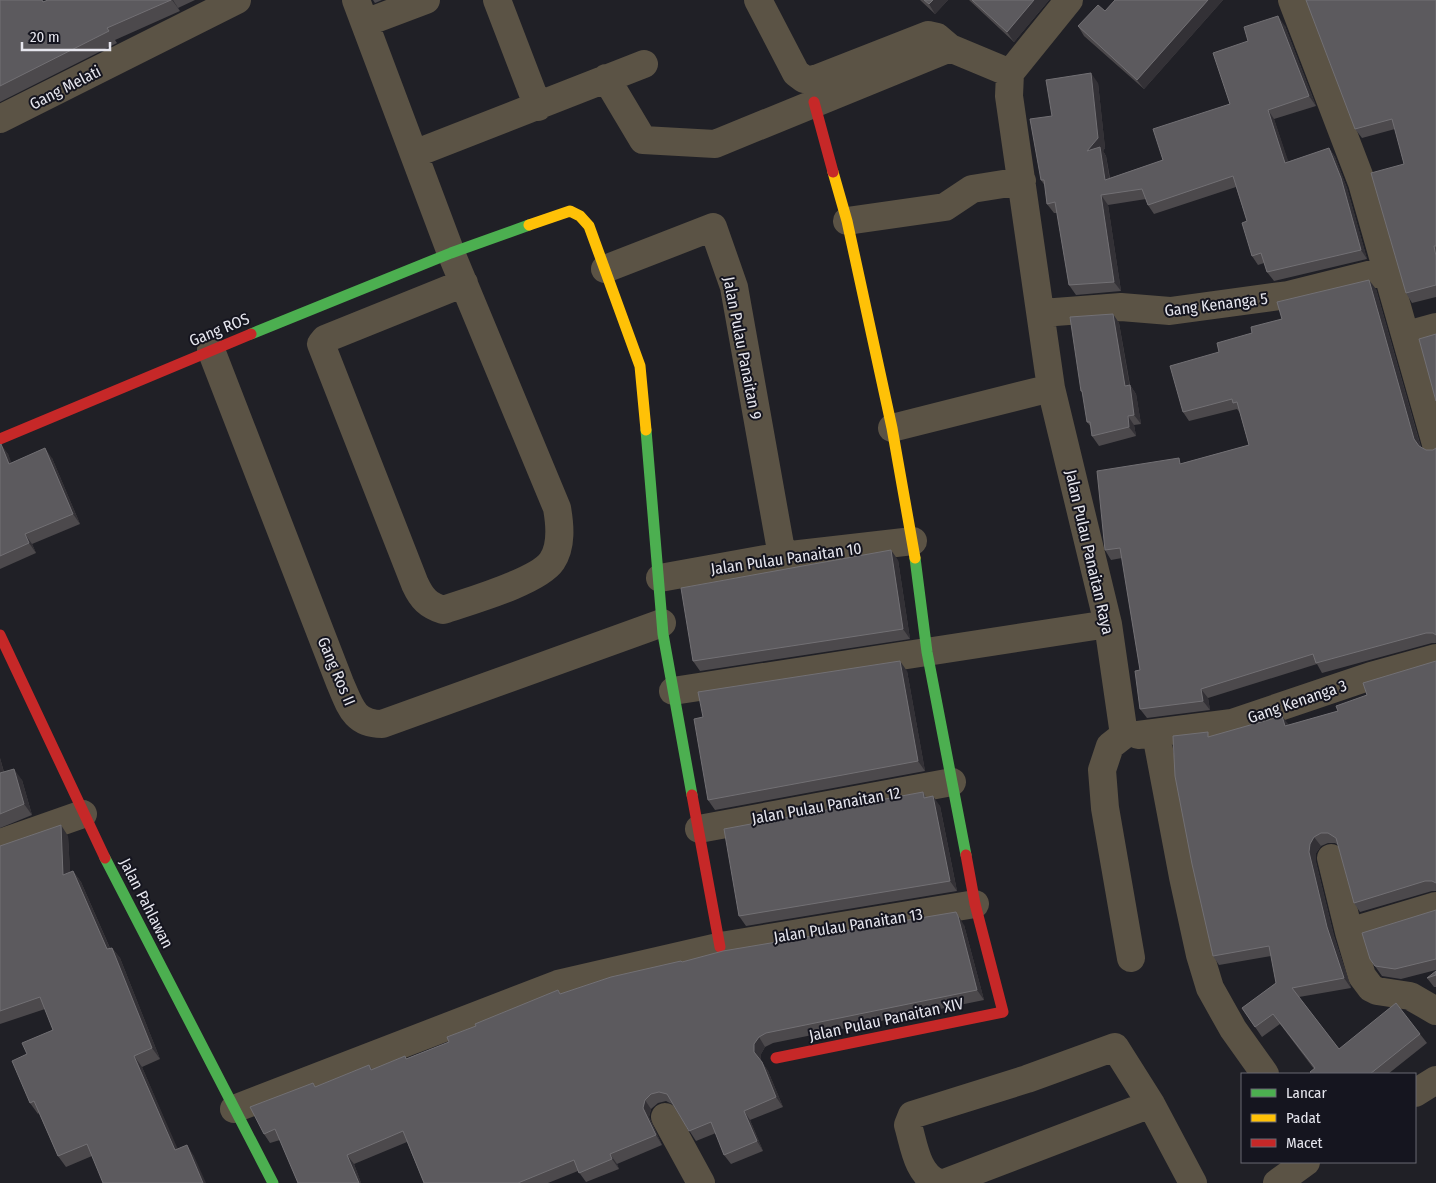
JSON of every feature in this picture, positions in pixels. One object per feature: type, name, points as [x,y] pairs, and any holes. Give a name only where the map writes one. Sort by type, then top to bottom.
[{"type":"street","name":"Gang Melati","points":[[0,119],[237,0]]},
{"type":"street","points":[[426,0],[360,11],[451,253],[464,284],[557,508],[559,535],[559,544],[552,561],[538,575],[443,610],[430,606],[421,597],[415,584],[321,344],[325,339],[464,284]]},
{"type":"street","points":[[497,0],[538,108]]},
{"type":"street","points":[[758,0],[796,73],[807,80],[813,80],[928,35],[937,37],[950,48],[1010,73],[1069,0]]},
{"type":"street","points":[[1292,0],[1362,183],[1407,335],[1436,444]]},
{"type":"street","points":[[606,78],[643,140],[715,144],[950,48]]},
{"type":"street","points":[[414,154],[538,108],[606,78],[644,64]]},
{"type":"street","name":"Jalan Pulau Panaitan Raya","points":[[1010,73],[1009,96],[1042,313],[1051,388],[1108,624],[1124,735]]},
{"type":"street","points":[[814,102],[847,221],[892,428],[913,541],[928,652],[975,904]]},
{"type":"street","points":[[847,221],[945,207],[972,189],[1022,181]]},
{"type":"street","name":"Gang ROS","points":[[0,439],[211,350],[451,253],[570,211],[580,216],[589,226],[605,269]]},
{"type":"street","name":"Jalan Pulau Panaitan 9","points":[[605,269],[713,227],[734,287],[782,556]]},
{"type":"street","points":[[605,269],[640,366],[660,578],[662,623],[720,946]]},
{"type":"street","name":"Gang Kenanga 5","points":[[1042,313],[1121,308],[1170,310],[1288,296],[1388,270]]},
{"type":"street","points":[[1407,335],[1436,327]]},
{"type":"street","name":"Gang Ros II","points":[[211,350],[350,706],[359,718],[367,724],[382,724],[662,623]]},
{"type":"street","points":[[892,428],[1051,388]]},
{"type":"street","name":"Jalan Pulau Panaitan 10","points":[[660,578],[782,556],[913,541]]},
{"type":"street","points":[[673,691],[1108,624]]},
{"type":"street","name":"Jalan Pahlawan","points":[[0,635],[84,814],[273,1183]]},
{"type":"street","name":"Gang Kenanga 3","points":[[1156,734],[1232,723],[1370,676],[1436,658]]},
{"type":"street","points":[[1131,958],[1104,808],[1102,770],[1110,746],[1124,735],[1156,734],[1183,877],[1200,954],[1210,988],[1233,1029],[1264,1073]]},
{"type":"street","name":"Jalan Pulau Panaitan 12","points":[[699,829],[952,782]]},
{"type":"street","points":[[0,843],[84,814]]},
{"type":"street","points":[[1331,858],[1348,932],[1362,976],[1371,988],[1377,991],[1410,996],[1436,1011]]},
{"type":"street","name":"Jalan Pulau Panaitan 13","points":[[234,1109],[558,984],[720,946],[975,904]]},
{"type":"street","name":"Jalan Pulau Panaitan XIV","points":[[776,1058],[1003,1012],[975,904]]},
{"type":"street","points":[[1348,932],[1436,906]]},
{"type":"street","points":[[939,1183],[929,1180],[919,1164],[908,1125],[912,1115],[1027,1079],[1115,1047],[1151,1104],[1193,1183]]},
{"type":"street","points":[[1416,1092],[1436,1080]]},
{"type":"street","points":[[944,1183],[1151,1104]]},
{"type":"street","points":[[665,1117],[701,1183]]},
{"type":"street","points":[[1277,1183],[1304,1163]]},
{"type":"building","points":[[0,0],[42,0],[43,2],[48,0],[171,0],[107,28],[109,31],[0,86]]},
{"type":"building","points":[[924,0],[933,0],[929,4]]},
{"type":"building","points":[[972,0],[1034,0],[1007,32]]},
{"type":"building","points":[[1115,0],[1208,0],[1137,80],[1078,26],[1098,5],[1105,11]]},
{"type":"building","points":[[1306,0],[1436,0],[1436,246],[1434,246],[1436,285],[1406,293],[1371,173],[1404,164],[1392,119],[1355,129]]},
{"type":"building","points":[[1278,16],[1309,96],[1268,110],[1285,163],[1329,148],[1341,178],[1361,250],[1267,272],[1261,253],[1252,256],[1242,223],[1247,221],[1233,176],[1148,205],[1142,189],[1101,195],[1114,282],[1069,285],[1055,202],[1047,204],[1044,180],[1041,180],[1030,119],[1052,116],[1046,80],[1091,73],[1098,138],[1087,151],[1100,147],[1105,180],[1163,160],[1153,129],[1230,104],[1213,53],[1248,41],[1244,27]]},
{"type":"building","points":[[1369,280],[1414,439],[1419,446],[1426,450],[1436,448],[1436,635],[1426,633],[1316,663],[1313,654],[1201,689],[1203,701],[1140,709],[1135,671],[1140,670],[1120,548],[1105,550],[1097,471],[1179,458],[1180,464],[1249,445],[1237,402],[1233,403],[1232,399],[1183,412],[1170,366],[1219,352],[1217,343],[1252,333],[1251,327],[1282,319],[1277,302]]},
{"type":"building","points":[[1113,314],[1125,386],[1130,385],[1134,415],[1128,416],[1129,427],[1092,436],[1090,422],[1087,422],[1081,391],[1070,317]]},
{"type":"building","points":[[1436,334],[1436,401],[1419,339]]},
{"type":"building","points":[[0,445],[9,464],[45,448],[73,514],[25,534],[29,543],[0,556]]},
{"type":"building","points":[[891,550],[903,629],[693,661],[681,588]]},
{"type":"building","points":[[900,661],[918,761],[708,800],[694,719],[703,717],[698,692]]},
{"type":"building","points":[[1436,661],[1436,883],[1425,881],[1354,903],[1336,838],[1328,833],[1321,833],[1314,837],[1310,844],[1309,852],[1327,927],[1344,978],[1292,988],[1339,1049],[1396,1003],[1420,1034],[1371,1073],[1311,1073],[1315,1068],[1273,1014],[1255,1027],[1242,1008],[1276,983],[1269,946],[1213,956],[1192,864],[1175,776],[1173,736],[1208,732],[1208,737],[1282,716],[1285,726],[1338,711],[1336,706],[1367,695],[1363,683]]},
{"type":"building","points":[[14,769],[24,804],[0,814],[0,773]]},
{"type":"building","points":[[923,792],[924,798],[933,796],[950,881],[739,916],[724,829]]},
{"type":"building","points":[[61,825],[63,875],[73,871],[107,949],[112,948],[152,1048],[134,1056],[175,1150],[187,1145],[203,1183],[103,1183],[87,1144],[58,1156],[34,1101],[30,1103],[12,1061],[27,1054],[22,1043],[53,1030],[40,997],[0,1011],[0,846]]},
{"type":"building","points":[[1436,910],[1436,959],[1395,969],[1375,966],[1370,959],[1362,933]]},
{"type":"building","points":[[956,912],[977,990],[766,1033],[759,1037],[754,1044],[754,1052],[762,1062],[776,1097],[744,1111],[757,1141],[724,1155],[711,1122],[689,1131],[667,1094],[659,1092],[651,1094],[645,1100],[643,1108],[656,1135],[610,1154],[612,1159],[579,1173],[574,1160],[518,1183],[424,1183],[403,1131],[347,1155],[359,1183],[298,1183],[275,1129],[264,1134],[250,1107],[313,1083],[315,1087],[369,1065],[371,1070],[405,1056],[406,1059],[449,1042],[447,1037],[476,1026],[475,1024],[558,990],[560,994],[611,977],[723,951]]},
{"type":"building","points":[[1436,971],[1436,975],[1427,978]]},
{"type":"traffic: fast","points":[[251,334],[451,253],[529,225]]},
{"type":"traffic: fast","points":[[646,430],[663,634],[692,795]]},
{"type":"traffic: fast","points":[[915,558],[927,652],[966,855]]},
{"type":"traffic: fast","points":[[105,858],[273,1183]]},
{"type":"traffic: slow","points":[[833,172],[847,221],[892,428],[915,558]]},
{"type":"traffic: slow","points":[[529,225],[570,211],[580,216],[589,226],[640,366],[646,430]]},
{"type":"traffic: jam","points":[[814,102],[833,172]]},
{"type":"traffic: jam","points":[[0,439],[251,334]]},
{"type":"traffic: jam","points":[[0,635],[105,858]]},
{"type":"traffic: jam","points":[[692,795],[720,947]]},
{"type":"traffic: jam","points":[[776,1058],[1003,1012],[975,904],[966,855]]}]
